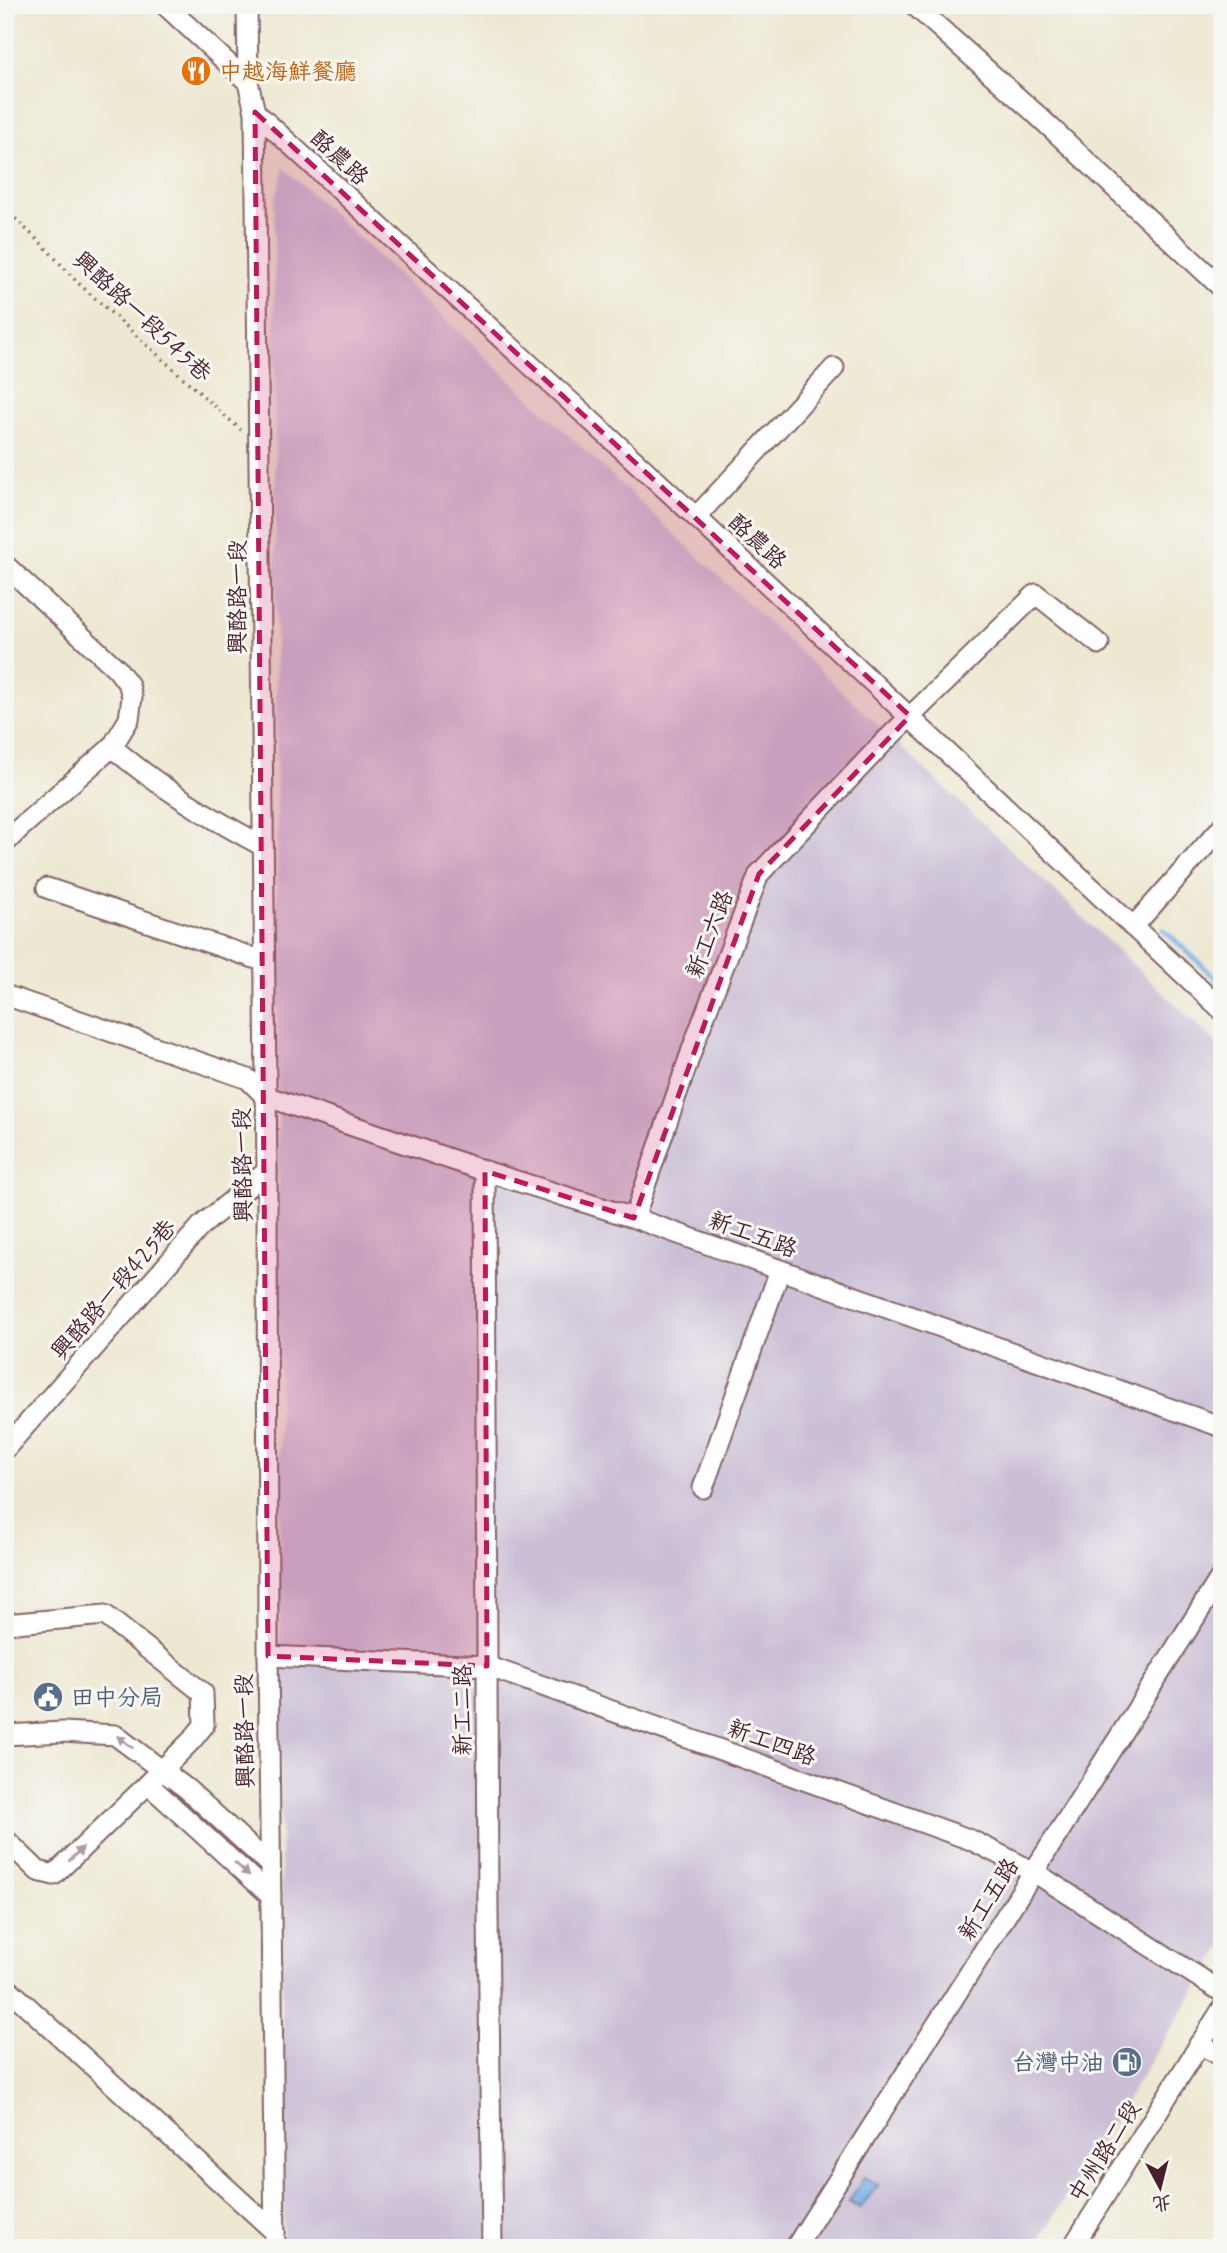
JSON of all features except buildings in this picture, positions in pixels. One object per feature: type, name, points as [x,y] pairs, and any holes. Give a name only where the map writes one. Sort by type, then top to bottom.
[{"type":"street","points":[[165,5],[248,82]]},
{"type":"street","name":"興酪路一段","points":[[247,5],[248,82],[255,112],[260,447],[267,1171],[268,1656],[275,2240]]},
{"type":"street","points":[[914,5],[1035,113],[1222,288]]},
{"type":"street","name":"酪農路","points":[[255,112],[696,517],[1222,1010]]},
{"type":"street","points":[[696,517],[834,368]]},
{"type":"street","points":[[5,565],[117,669],[129,685],[132,696],[129,719],[112,747],[5,843]]},
{"type":"street","name":"新工六路","points":[[634,1218],[695,1041],[759,874],[910,716],[1036,594],[1099,644]]},
{"type":"street","points":[[112,747],[131,764],[213,820],[264,846]]},
{"type":"street","points":[[1132,927],[1222,827]]},
{"type":"street","points":[[47,888],[263,961]]},
{"type":"street","points":[[5,995],[248,1079],[265,1096]]},
{"type":"street","name":"新工五路","points":[[265,1096],[485,1171],[634,1218],[1222,1427]]},
{"type":"street","name":"興酪路一段425巷","points":[[5,1449],[201,1226],[267,1171]]},
{"type":"street","name":"新工二路","points":[[485,1171],[492,2248]]},
{"type":"street","points":[[703,1488],[780,1270]]},
{"type":"street","name":"新工五路","points":[[795,2248],[1222,1575]]},
{"type":"street","points":[[5,1624],[105,1615],[203,1693],[204,1725],[155,1778],[54,1875],[38,1871],[5,1839]]},
{"type":"street","name":"新工四路","points":[[268,1656],[487,1666],[971,1840],[1034,1872],[1222,1992]]},
{"type":"street","points":[[5,1735],[63,1732],[116,1735],[271,1896]]},
{"type":"street","points":[[155,1778],[187,1788],[270,1865]]},
{"type":"street","points":[[5,1986],[275,2240]]},
{"type":"street","name":"中州路二段","points":[[1072,2248],[1222,2009]]},
{"type":"street","points":[[1199,2044],[1222,2056]]},
{"type":"path","name":"興酪路一段545巷","points":[[5,209],[85,289],[260,447]]},
{"type":"highlighted area","points":[[255,112],[910,716],[759,874],[634,1218],[485,1171],[487,1666],[268,1656]]},
{"type":"shaded area","points":[[284,168],[1222,1048],[1222,1947],[1034,2248],[283,2248],[274,204]]},
{"type":"water","points":[[864,2177],[878,2185],[860,2208],[849,2202]]},
{"type":"waterway","points":[[1163,929],[1222,984]]},
{"type":"place","name":"中越海鮮餐廳","points":[[196,71]]},
{"type":"place","name":"田中分局","points":[[48,1697]]},
{"type":"place","name":"台灣中油","points":[[1127,2062]]}]
